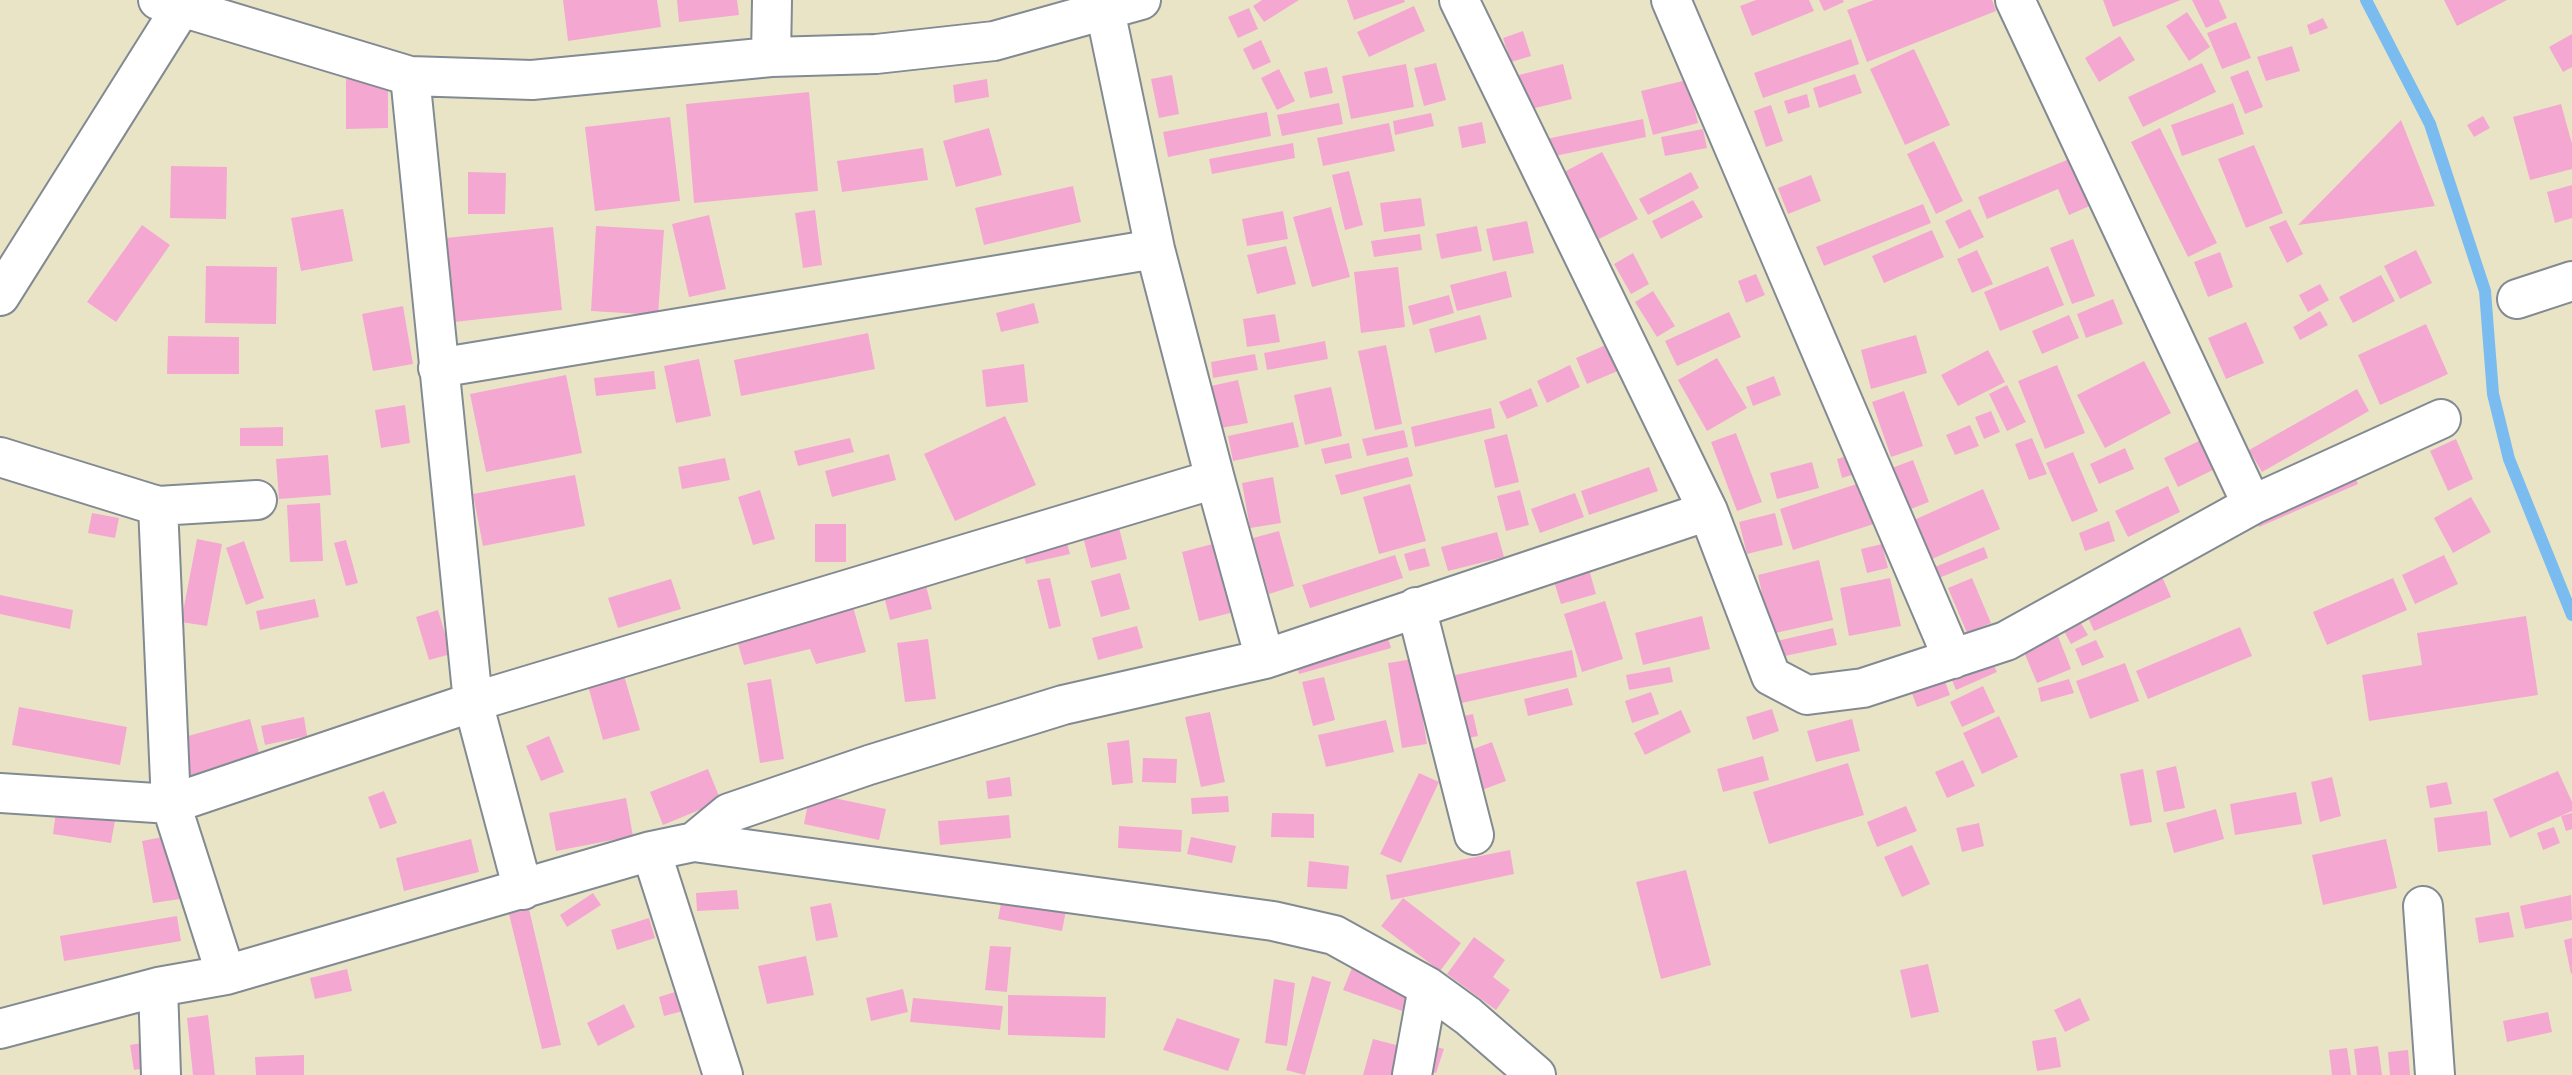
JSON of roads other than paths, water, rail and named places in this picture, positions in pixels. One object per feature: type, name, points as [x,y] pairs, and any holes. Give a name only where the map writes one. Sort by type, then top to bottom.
[{"type":"street","points":[[771,57],[772,0]]},
{"type":"street","points":[[0,296],[175,2],[410,76],[532,80],[771,57],[876,54],[993,41],[1082,10],[1141,0]]},
{"type":"street","points":[[1460,0],[1708,511],[1771,676],[1807,695],[1863,688],[2006,641],[2252,505],[2441,419]]},
{"type":"street","points":[[1671,0],[1953,659]]},
{"type":"street","points":[[2015,0],[2252,505]]},
{"type":"street","points":[[1082,10],[1155,249],[1265,659]]},
{"type":"street","points":[[410,76],[473,702],[523,890]]},
{"type":"street","points":[[438,368],[1155,249]]},
{"type":"street","points":[[2517,299],[2572,281]]},
{"type":"street","points":[[0,457],[158,506],[257,500]]},
{"type":"street","points":[[0,793],[171,804],[473,702],[1215,479]]},
{"type":"street","points":[[158,506],[171,804],[226,975]]},
{"type":"street","points":[[694,842],[729,813],[869,765],[1063,705],[1265,659],[1708,511]]},
{"type":"street","points":[[1416,607],[1474,835]]},
{"type":"street","points":[[0,1029],[158,988],[226,975],[651,851],[694,842],[1273,921],[1334,935],[1427,986],[1468,1016],[1536,1075]]},
{"type":"street","points":[[651,851],[723,1075]]},
{"type":"street","points":[[2423,906],[2434,1075]]},
{"type":"street","points":[[1412,1075],[1427,986]]},
{"type":"street","points":[[158,988],[161,1075]]},
{"type":"waterway","points":[[2366,0],[2430,124],[2485,291],[2493,394],[2509,459],[2572,615]]}]
